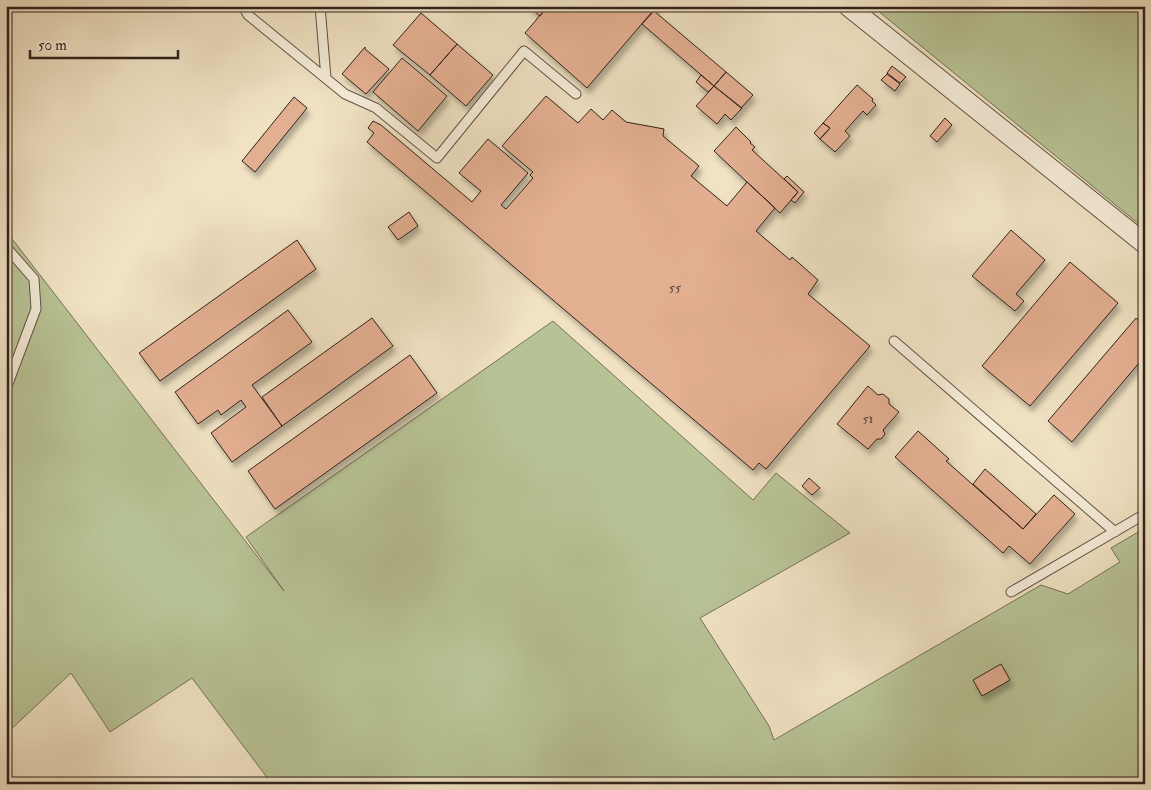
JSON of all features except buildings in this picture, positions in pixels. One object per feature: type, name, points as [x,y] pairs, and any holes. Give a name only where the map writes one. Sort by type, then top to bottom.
[{"type":"street","points":[[848,6],[1145,244]]},
{"type":"lane","points":[[243,6],[248,15],[346,94],[376,108],[437,158],[524,51],[576,94]]},
{"type":"lane","points":[[320,6],[326,78]]},
{"type":"lane","points":[[6,247],[34,279],[36,309],[6,389]]},
{"type":"lane","points":[[894,341],[1115,532]]},
{"type":"lane","points":[[1011,592],[1145,514]]},
{"type":"green space","points":[[872,6],[1145,6],[1145,229]]},
{"type":"green space","points":[[6,231],[284,591],[246,537],[553,321],[753,500],[776,473],[850,533],[700,618],[769,726],[774,740],[1041,585],[1068,594],[1120,562],[1111,548],[1145,528],[1145,784],[272,784],[192,678],[110,732],[71,673],[6,734]]}]
